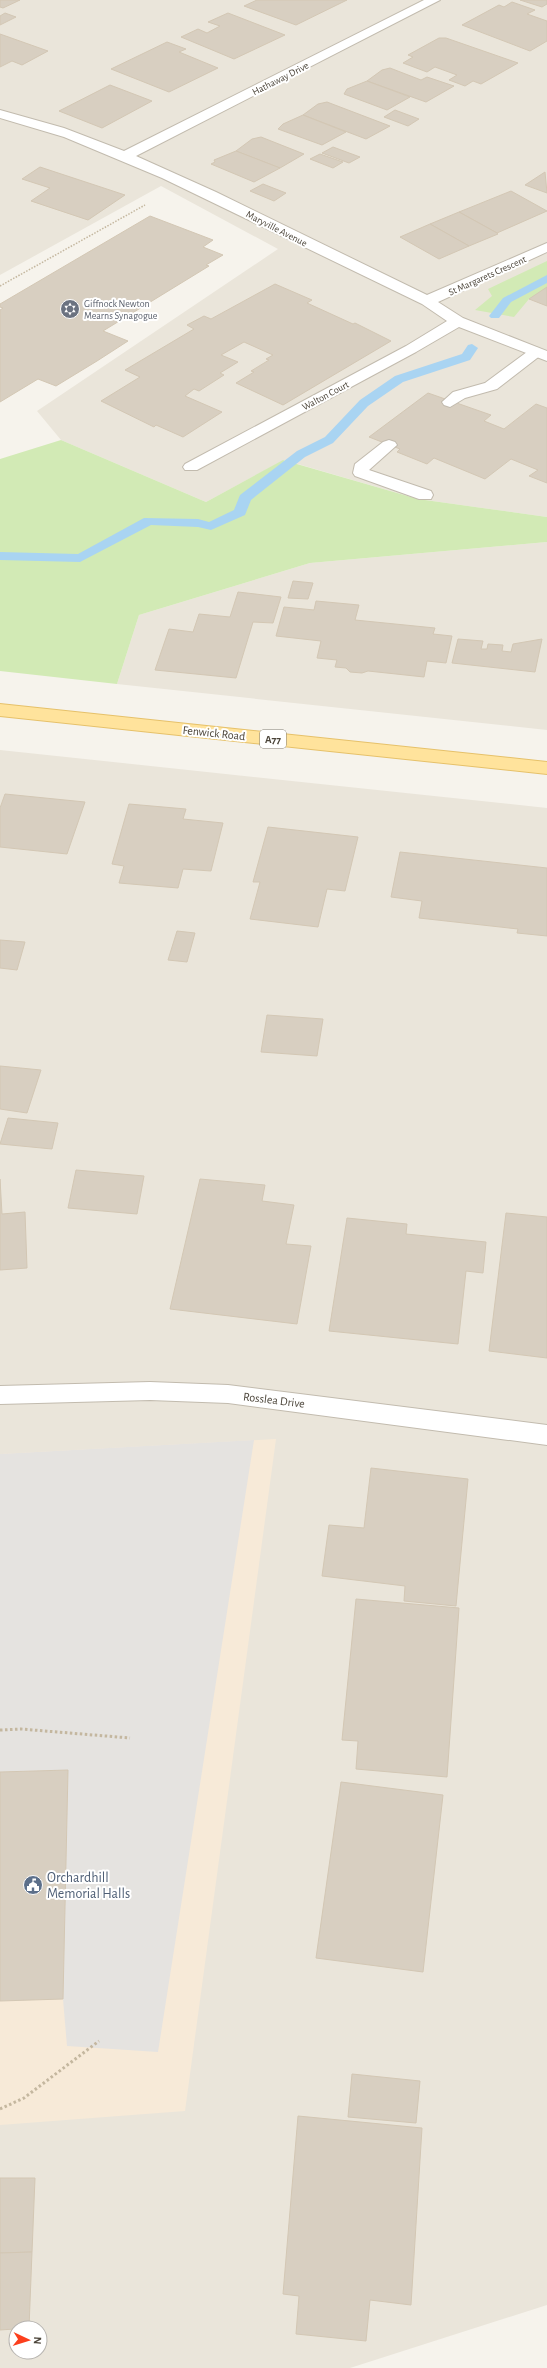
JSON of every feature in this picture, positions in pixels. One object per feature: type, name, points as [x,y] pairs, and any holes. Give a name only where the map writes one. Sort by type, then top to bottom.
[{"type":"main road","name":"Fenwick Road","points":[[0,710],[547,768]]},
{"type":"street","name":"Hathaway Drive","points":[[125,156],[434,0]]},
{"type":"street","name":"Maryville Avenue","points":[[0,114],[77,137],[125,156],[185,183],[427,301],[458,321],[542,354]]},
{"type":"street","name":"St Margarets Crescent","points":[[427,301],[547,248]]},
{"type":"street","name":"Walton Court","points":[[191,467],[411,350],[458,321]]},
{"type":"street","points":[[450,402],[459,395],[492,386],[542,354]]},
{"type":"street","points":[[389,445],[361,467],[361,473],[425,495]]},
{"type":"street","name":"Rosslea Drive","points":[[0,1395],[150,1390],[228,1394],[547,1435]]},
{"type":"path","points":[[0,286],[185,183]]},
{"type":"path","points":[[0,1730],[21,1729],[130,1738]]},
{"type":"path","points":[[0,2109],[24,2098],[99,2041]]},
{"type":"shaded area","points":[[0,0],[547,0],[547,517],[418,499],[284,460],[206,502],[61,440],[37,411],[278,249],[161,186],[0,275]]},
{"type":"shaded area","points":[[547,542],[547,730],[117,684],[139,615],[310,563]]},
{"type":"shaded area","points":[[0,750],[547,808],[547,2305],[350,2368],[0,2368]]},
{"type":"shaded area","points":[[276,1439],[185,2111],[0,2125],[0,1454]]},
{"type":"shaded area","points":[[254,1440],[158,2052],[67,2046],[63,1999],[68,1770],[0,1772],[0,1454]]},
{"type":"green space","points":[[547,261],[547,287],[529,299],[514,317],[475,310],[492,296],[488,289]]},
{"type":"green space","points":[[61,440],[206,502],[283,460],[418,499],[547,517],[547,542],[310,563],[139,615],[117,684],[0,671],[0,459]]},
{"type":"building","points":[[0,0],[20,0],[3,8],[0,7]]},
{"type":"building","points":[[257,0],[347,0],[296,25],[244,6]]},
{"type":"building","points":[[520,0],[547,0],[547,4],[542,7]]},
{"type":"building","points":[[512,2],[535,10],[527,14],[547,21],[547,41],[530,51],[462,25],[499,5],[504,7]]},
{"type":"building","points":[[5,13],[16,17],[0,25],[0,16]]},
{"type":"building","points":[[228,13],[285,35],[234,59],[181,37],[198,29],[207,33],[220,26],[208,22]]},
{"type":"building","points":[[0,34],[48,51],[22,65],[12,61],[0,67]]},
{"type":"building","points":[[439,38],[446,38],[518,63],[481,84],[473,81],[465,86],[449,80],[457,75],[435,67],[427,72],[403,63],[413,57],[408,55]]},
{"type":"building","points":[[167,42],[186,49],[179,52],[218,68],[169,92],[111,69]]},
{"type":"building","points":[[390,68],[421,80],[427,77],[454,86],[426,102],[367,81],[382,70]]},
{"type":"building","points":[[367,81],[410,97],[387,110],[344,94],[347,89]]},
{"type":"building","points":[[110,85],[152,101],[102,128],[59,111]]},
{"type":"building","points":[[327,102],[390,126],[366,139],[303,115],[318,104]]},
{"type":"building","points":[[395,110],[419,119],[408,126],[384,117]]},
{"type":"building","points":[[303,115],[346,132],[322,145],[278,129],[283,124]]},
{"type":"building","points":[[261,137],[304,154],[280,168],[236,151],[252,139]]},
{"type":"building","points":[[333,147],[360,157],[349,163],[322,153]]},
{"type":"building","points":[[236,151],[280,168],[254,182],[211,164],[215,162],[214,160]]},
{"type":"building","points":[[320,154],[343,162],[333,168],[310,159]]},
{"type":"building","points":[[40,167],[125,195],[88,220],[31,201],[50,188],[22,179]]},
{"type":"building","points":[[545,172],[547,193],[525,185]]},
{"type":"building","points":[[263,184],[286,193],[274,201],[250,191]]},
{"type":"building","points":[[511,191],[547,211],[497,233],[459,212]]},
{"type":"building","points":[[459,212],[498,234],[469,246],[430,224]]},
{"type":"building","name":"Giffnock Newton Mearns Synagogue","points":[[150,216],[213,240],[203,247],[223,255],[206,265],[209,266],[103,331],[128,341],[56,386],[38,379],[0,402],[0,310],[3,308],[0,307],[0,304]]},
{"type":"building","points":[[430,224],[469,246],[439,259],[400,237]]},
{"type":"building","points":[[275,284],[312,300],[307,303],[353,324],[355,323],[391,341],[283,405],[236,383],[254,372],[251,371],[269,360],[266,359],[273,355],[244,342],[221,355],[238,362],[220,373],[224,375],[199,391],[194,389],[185,396],[222,412],[183,437],[156,425],[154,427],[101,401],[140,377],[125,370],[194,329],[187,325],[204,316],[211,319]]},
{"type":"building","points":[[547,287],[547,306],[529,299]]},
{"type":"building","points":[[428,393],[491,415],[484,421],[504,429],[536,404],[547,408],[547,483],[529,476],[538,470],[511,459],[485,479],[434,458],[427,464],[397,452],[400,449],[369,437]]},
{"type":"building","points":[[293,581],[313,583],[308,599],[288,598]]},
{"type":"building","points":[[238,592],[281,597],[273,623],[253,622],[236,678],[155,670],[169,629],[193,632],[199,614],[230,617]]},
{"type":"building","points":[[316,601],[359,605],[355,620],[435,628],[433,634],[452,636],[446,663],[427,661],[424,677],[368,671],[362,673],[350,672],[346,668],[335,667],[337,660],[317,658],[321,641],[276,636],[284,607],[314,610]]},
{"type":"building","points":[[458,639],[483,641],[481,649],[487,649],[488,644],[503,645],[502,651],[511,652],[513,644],[542,639],[535,672],[452,663]]},
{"type":"building","points":[[5,794],[85,802],[67,854],[0,847],[0,808]]},
{"type":"building","points":[[129,804],[186,809],[183,819],[223,823],[211,871],[183,869],[178,888],[119,883],[124,866],[112,864]]},
{"type":"building","points":[[268,827],[358,837],[345,891],[327,889],[318,927],[250,919],[260,882],[253,882]]},
{"type":"building","points":[[400,852],[547,868],[547,936],[517,933],[518,929],[419,918],[422,901],[391,897]]},
{"type":"building","points":[[177,931],[195,933],[187,962],[168,960]]},
{"type":"building","points":[[0,940],[25,942],[17,970],[0,968]]},
{"type":"building","points":[[267,1015],[323,1019],[317,1056],[261,1052]]},
{"type":"building","points":[[0,1066],[41,1070],[27,1113],[0,1109]]},
{"type":"building","points":[[8,1118],[58,1123],[52,1149],[0,1144]]},
{"type":"building","points":[[76,1170],[144,1176],[137,1214],[68,1208]]},
{"type":"building","points":[[0,1179],[2,1214],[25,1212],[27,1268],[0,1270]]},
{"type":"building","points":[[200,1179],[265,1185],[262,1201],[294,1205],[286,1244],[311,1246],[297,1324],[170,1309]]},
{"type":"building","points":[[506,1213],[547,1217],[547,1358],[489,1351]]},
{"type":"building","points":[[347,1218],[407,1224],[406,1234],[486,1242],[483,1273],[466,1271],[458,1344],[329,1331]]},
{"type":"building","points":[[371,1468],[468,1479],[456,1606],[404,1601],[405,1586],[322,1576],[329,1525],[364,1528]]},
{"type":"building","points":[[356,1599],[459,1608],[447,1777],[356,1769],[358,1741],[342,1740]]},
{"type":"building","name":"Orchardhill Memorial Halls","points":[[68,1770],[63,1999],[0,2001],[0,1772]]},
{"type":"building","points":[[341,1782],[443,1795],[423,1972],[316,1958]]},
{"type":"building","points":[[352,2074],[420,2081],[416,2123],[348,2117]]},
{"type":"building","points":[[298,2116],[422,2128],[411,2305],[370,2300],[366,2341],[296,2334],[299,2296],[283,2294]]},
{"type":"building","points":[[0,2178],[35,2178],[32,2252],[0,2253]]},
{"type":"building","points":[[32,2252],[29,2320],[8,2320],[8,2329],[0,2330],[0,2253]]},
{"type":"waterway","points":[[495,316],[507,300],[547,278]]},
{"type":"waterway","points":[[0,556],[80,558],[149,521],[198,523],[211,526],[240,512],[245,498],[301,454],[329,440],[364,403],[399,379],[466,357],[472,348]]},
{"type":"place","name":"Giffnock Newton Mearns Synagogue","points":[[70,309]]},
{"type":"place","name":"Orchardhill Memorial Halls","points":[[33,1885]]}]
